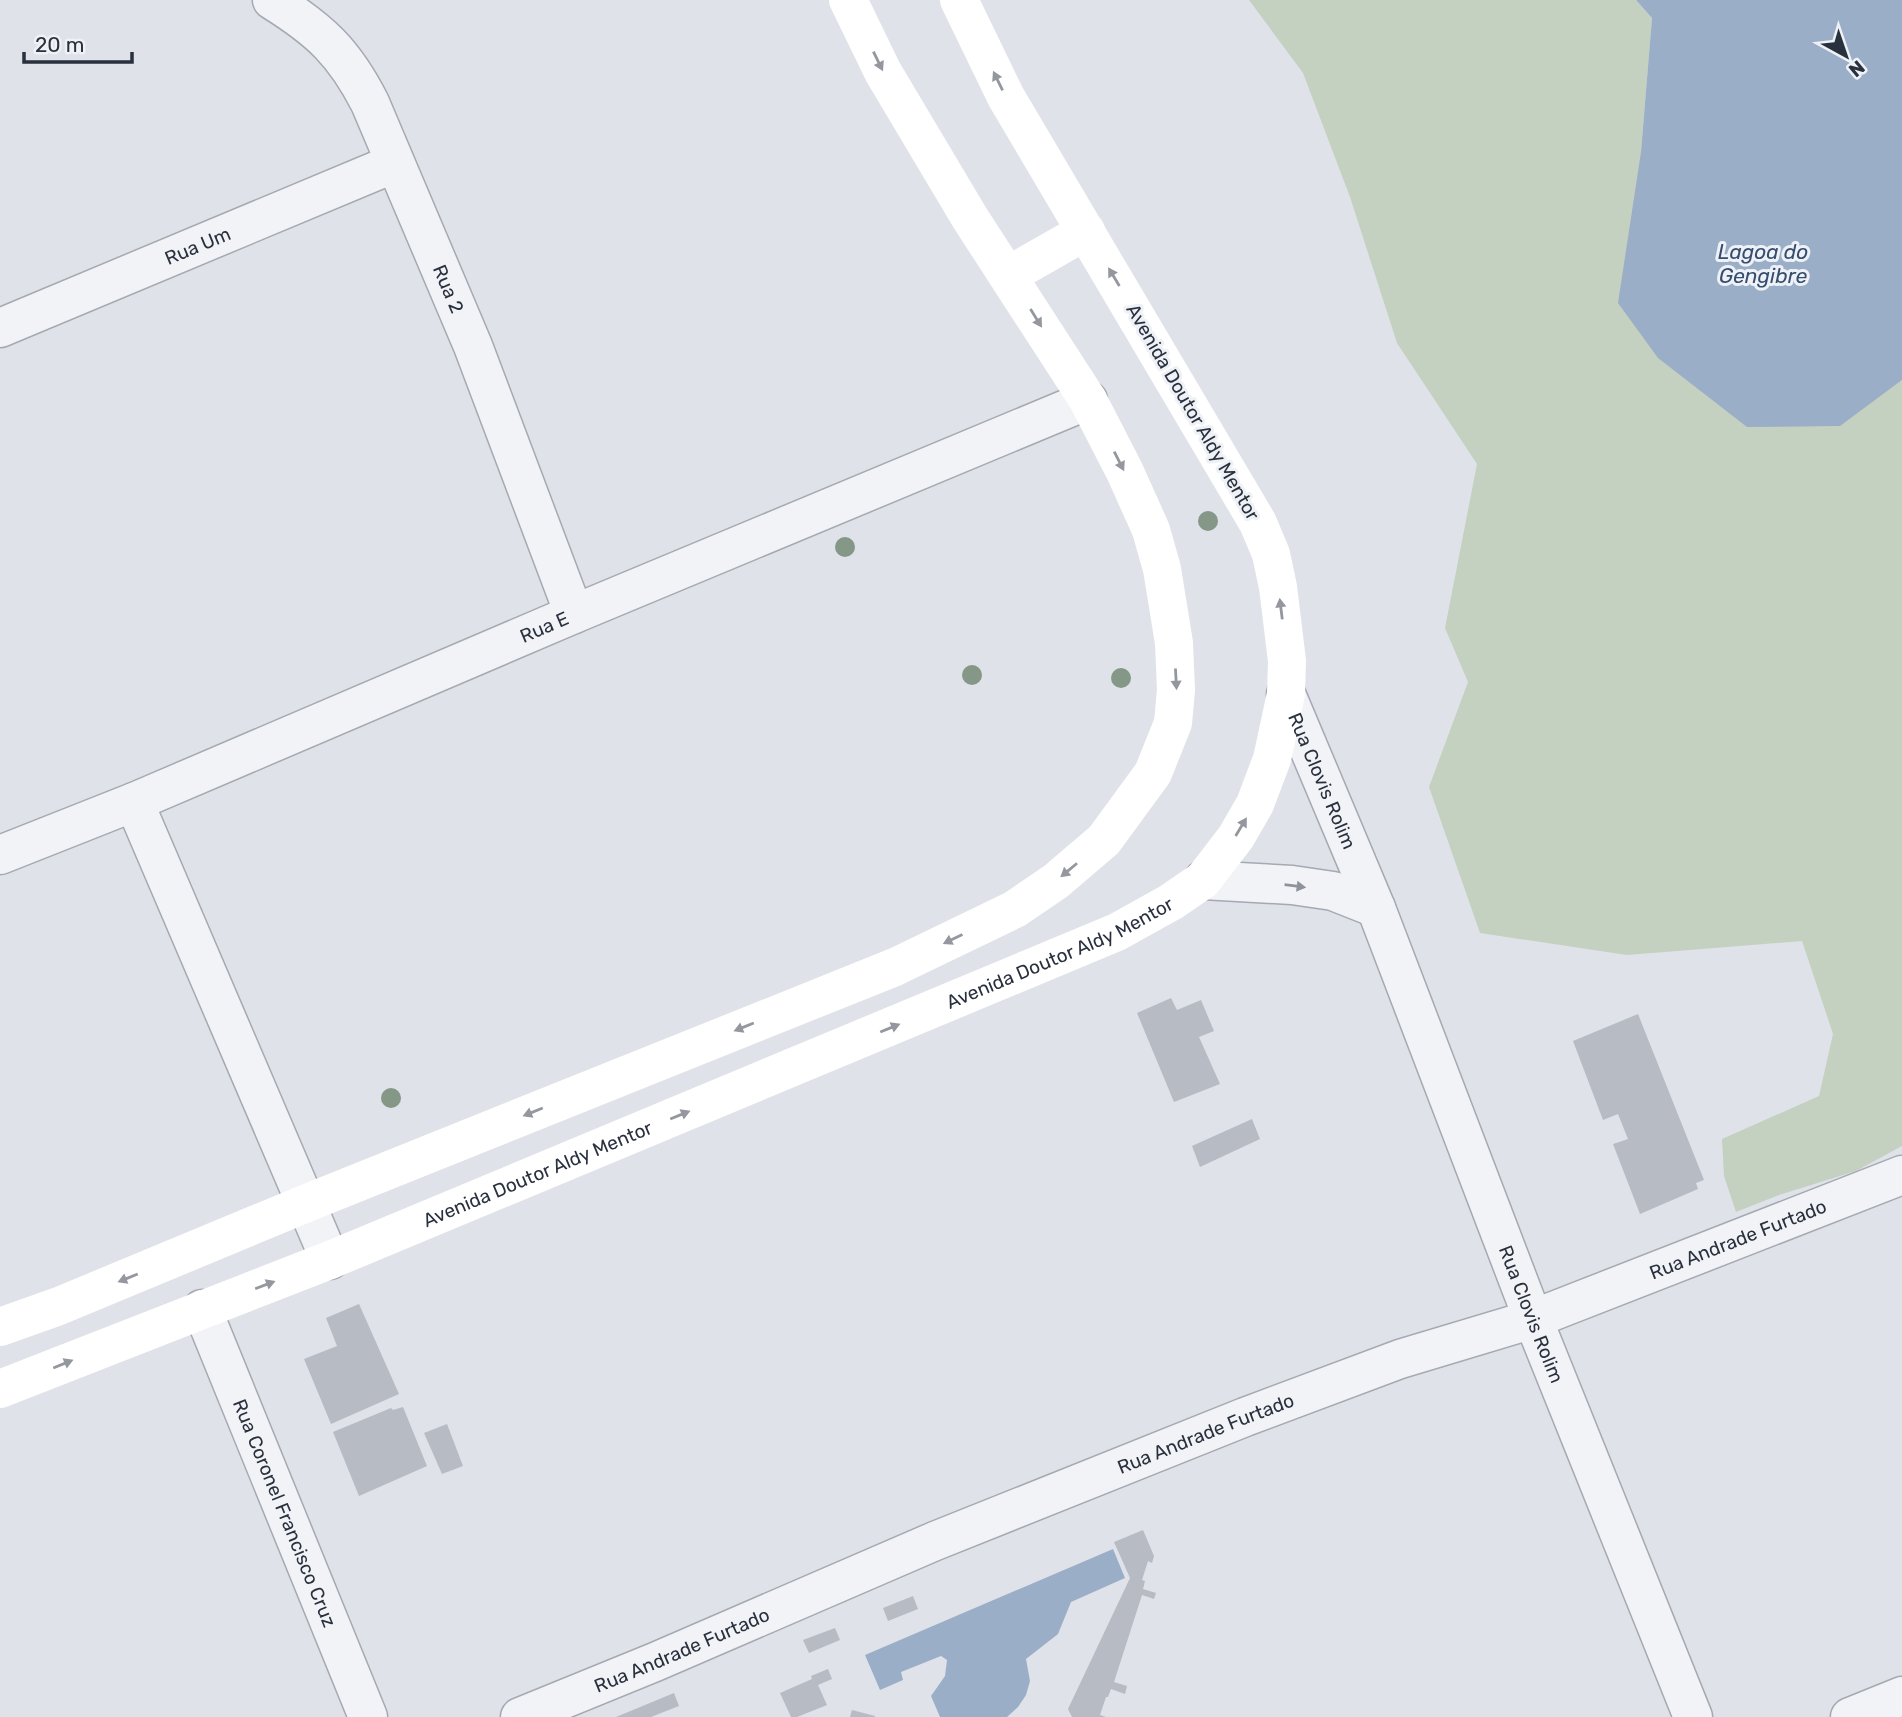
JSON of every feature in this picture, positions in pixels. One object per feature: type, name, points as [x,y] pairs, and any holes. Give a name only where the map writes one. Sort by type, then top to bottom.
[{"type":"street","name":"Rua 2","points":[[272,0],[311,26],[350,66],[370,103],[473,346],[574,614]]},
{"type":"street","points":[[0,1326],[59,1306],[307,1203],[895,967],[1015,909],[1055,881],[1104,840],[1153,773],[1172,723],[1176,690],[1174,642],[1162,569],[1151,530],[1088,400],[970,218],[883,72],[848,0]]},
{"type":"street","name":"Avenida Doutor Aldy Mentor","points":[[0,1390],[330,1260],[1117,932],[1171,902],[1203,880],[1236,837],[1255,804],[1272,759],[1286,694],[1287,661],[1271,554],[1258,523],[1006,97],[959,0]]},
{"type":"street","name":"Rua Um","points":[[0,328],[395,163]]},
{"type":"street","points":[[1009,275],[1086,231]]},
{"type":"street","name":"Rua E","points":[[0,855],[134,802],[574,614],[1088,400]]},
{"type":"street","name":"Rua Clovis Rolim","points":[[1286,694],[1376,908],[1533,1319],[1693,1717]]},
{"type":"street","points":[[134,802],[330,1260]]},
{"type":"street","points":[[1203,880],[1292,885],[1333,891],[1376,908]]},
{"type":"street","name":"Rua Andrade Furtado","points":[[520,1717],[935,1541],[1245,1416],[1400,1359],[1533,1319],[1902,1175]]},
{"type":"street","name":"Rua Coronel Francisco Cruz","points":[[202,1309],[368,1717]]},
{"type":"street","points":[[1850,1717],[1902,1696]]},
{"type":"green space","points":[[1249,0],[1636,0],[1652,18],[1641,152],[1840,425],[1902,380],[1902,1146],[1856,1171],[1779,1195],[1736,1212],[1724,1176],[1722,1139],[1819,1096],[1833,1034],[1802,941],[1627,955],[1480,933],[1429,787],[1468,682],[1445,628],[1477,464],[1397,343],[1350,197],[1303,73]]},
{"type":"water","name":"Lagoa do Gengibre","points":[[1636,0],[1902,0],[1902,380],[1840,426],[1747,427],[1658,358],[1618,303],[1641,152],[1652,18]]},
{"type":"water","points":[[1113,1549],[1125,1578],[1071,1602],[1058,1634],[1026,1659],[1030,1681],[1026,1695],[1007,1717],[940,1717],[931,1696],[945,1676],[947,1660],[941,1656],[901,1672],[903,1680],[880,1690],[865,1655]]},
{"type":"building","points":[[1171,998],[1177,1010],[1201,1000],[1214,1031],[1199,1037],[1220,1084],[1174,1102],[1137,1013]]},
{"type":"building","points":[[1638,1014],[1704,1180],[1696,1183],[1698,1189],[1640,1214],[1613,1144],[1628,1139],[1618,1114],[1603,1120],[1573,1041]]},
{"type":"building","points":[[1252,1119],[1260,1139],[1200,1167],[1192,1146]]},
{"type":"building","points":[[359,1304],[399,1394],[331,1424],[304,1359],[337,1346],[326,1318]]},
{"type":"building","points":[[403,1407],[427,1466],[359,1496],[333,1432],[391,1408],[393,1410]]},
{"type":"building","points":[[447,1424],[463,1466],[442,1474],[424,1433]]},
{"type":"building","points":[[1143,1530],[1154,1556],[1152,1563],[1148,1561],[1142,1580],[1145,1581],[1143,1589],[1156,1593],[1154,1599],[1142,1595],[1114,1682],[1127,1686],[1125,1694],[1111,1689],[1100,1715],[1106,1717],[1072,1717],[1068,1709],[1130,1578],[1114,1542]]},
{"type":"building","points":[[913,1596],[918,1609],[888,1621],[883,1608]]},
{"type":"building","points":[[835,1628],[840,1640],[809,1653],[803,1640]]},
{"type":"building","points":[[828,1669],[832,1679],[818,1685],[827,1705],[791,1717],[780,1693]]},
{"type":"building","points":[[674,1693],[679,1706],[651,1717],[616,1717]]},
{"type":"building","points":[[852,1710],[875,1716],[875,1717],[850,1717]]}]
